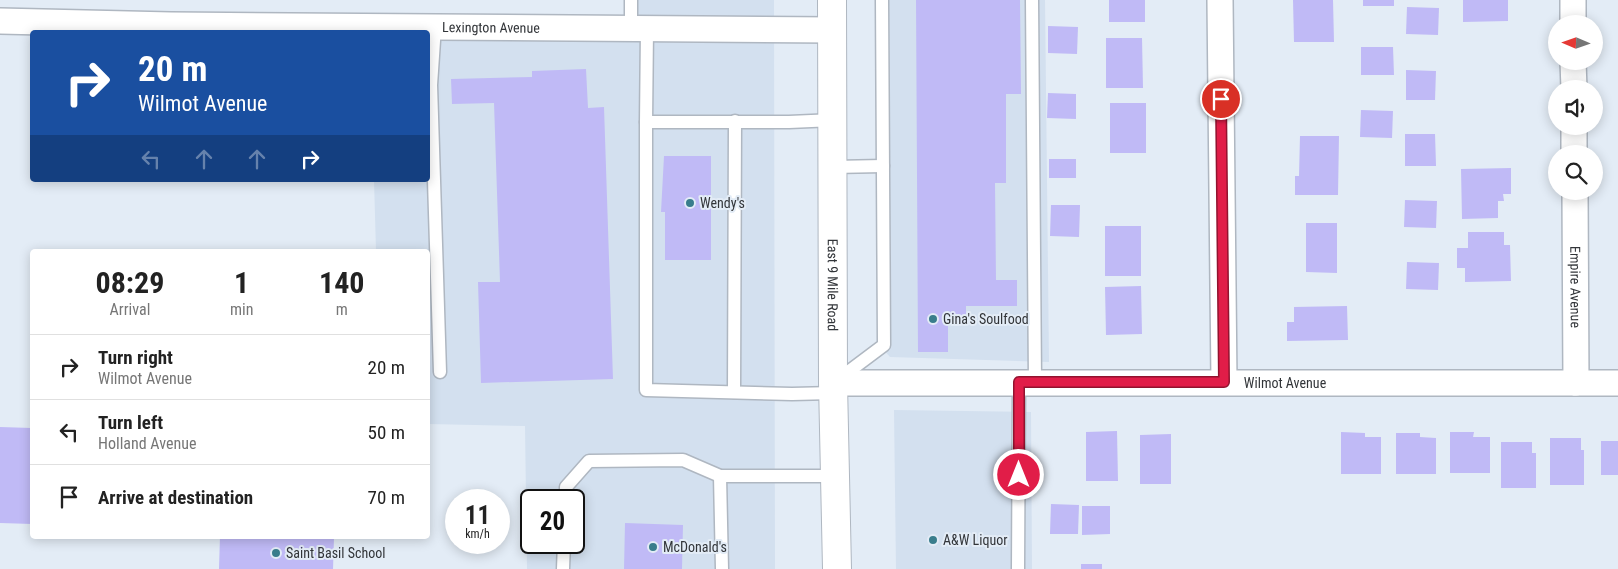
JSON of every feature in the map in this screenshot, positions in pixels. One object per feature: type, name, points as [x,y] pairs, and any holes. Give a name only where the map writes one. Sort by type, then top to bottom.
[{"type":"main road","name":"East 9 Mile Road","points":[[832,0],[834,120],[833,388],[837,569]]},
{"type":"street","points":[[1220,0],[1224,382]]},
{"type":"street","points":[[1573,0],[1573,15]]},
{"type":"street","name":"Lexington Avenue","points":[[0,21],[171,29],[329,29],[434,26],[833,30]]},
{"type":"street","name":"Empire Avenue","points":[[1575,200],[1576,382]]},
{"type":"street","name":"Wilmot Avenue","points":[[833,388],[1027,382],[1618,383]]},
{"type":"lane","points":[[630,0],[639,29],[646,122],[646,390],[734,392],[833,388],[884,345],[882,0]]},
{"type":"lane","points":[[1018,569],[1027,382],[1032,0]]},
{"type":"lane","points":[[434,26],[431,84],[440,372]]},
{"type":"lane","points":[[646,122],[789,122],[834,120]]},
{"type":"lane","points":[[734,392],[735,121]]},
{"type":"lane","points":[[833,166],[883,166]]},
{"type":"lane","points":[[566,489],[589,461],[683,460],[720,476],[834,476]]},
{"type":"lane","points":[[720,476],[722,569]]},
{"type":"lane","points":[[563,569],[564,554]]},
{"type":"shaded area","points":[[624,0],[774,0],[775,569],[527,569],[527,554],[585,554],[585,489],[526,489],[525,426],[430,424],[430,249],[376,249],[374,182],[430,182],[430,41],[624,39]]},
{"type":"shaded area","points":[[881,0],[1045,0],[1049,362],[890,357],[882,348]]},
{"type":"shaded area","points":[[894,410],[1031,412],[1032,569],[896,569]]},
{"type":"building","points":[[916,0],[1020,0],[1021,94],[1006,94],[1006,183],[995,183],[996,280],[1017,280],[1017,306],[966,306],[966,318],[948,318],[948,352],[918,352]]},
{"type":"building","points":[[1109,0],[1145,0],[1145,22],[1109,22]]},
{"type":"building","points":[[1293,0],[1333,0],[1334,42],[1294,42]]},
{"type":"building","points":[[1363,0],[1394,0],[1394,6],[1363,6]]},
{"type":"building","points":[[1463,0],[1508,0],[1508,21],[1463,22]]},
{"type":"building","points":[[1407,7],[1439,8],[1438,35],[1406,34]]},
{"type":"building","points":[[1048,26],[1078,27],[1077,54],[1048,53]]},
{"type":"building","points":[[1106,38],[1142,38],[1143,88],[1106,88]]},
{"type":"building","points":[[1361,47],[1393,47],[1394,75],[1361,75]]},
{"type":"building","points":[[586,69],[588,108],[604,107],[613,379],[481,383],[478,282],[500,282],[494,103],[452,104],[451,79],[532,77],[532,71]]},
{"type":"building","points":[[1406,70],[1436,71],[1435,100],[1406,100]]},
{"type":"building","points":[[1048,93],[1076,94],[1076,119],[1047,118]]},
{"type":"building","points":[[1110,103],[1146,103],[1146,153],[1110,153]]},
{"type":"building","points":[[1361,110],[1393,111],[1392,138],[1360,137]]},
{"type":"building","points":[[1405,134],[1435,134],[1436,166],[1405,166]]},
{"type":"building","points":[[1300,136],[1339,136],[1338,195],[1295,195],[1295,176],[1299,176]]},
{"type":"building","points":[[664,156],[711,156],[711,260],[665,260],[665,212],[661,212]]},
{"type":"building","points":[[1049,159],[1076,159],[1076,178],[1049,178]]},
{"type":"building","points":[[1511,168],[1511,194],[1503,194],[1504,201],[1498,201],[1498,218],[1462,219],[1461,169]]},
{"type":"building","points":[[1405,200],[1437,201],[1436,228],[1404,227]]},
{"type":"building","points":[[1051,205],[1080,205],[1079,237],[1050,236]]},
{"type":"building","points":[[1306,223],[1337,223],[1337,273],[1306,272]]},
{"type":"building","points":[[1105,226],[1141,226],[1141,276],[1105,276]]},
{"type":"building","points":[[1468,232],[1504,232],[1504,245],[1510,245],[1511,281],[1465,282],[1465,268],[1457,268],[1457,248],[1468,248]]},
{"type":"building","points":[[1407,262],[1439,263],[1438,290],[1406,289]]},
{"type":"building","points":[[1141,286],[1142,334],[1106,335],[1105,287]]},
{"type":"building","points":[[1347,306],[1348,340],[1287,341],[1287,322],[1294,322],[1294,307]]},
{"type":"building","points":[[0,427],[30,428],[30,524],[0,523]]},
{"type":"building","points":[[1117,431],[1118,481],[1086,481],[1086,432]]},
{"type":"building","points":[[1341,432],[1365,433],[1365,437],[1381,437],[1381,474],[1341,474]]},
{"type":"building","points":[[1450,432],[1474,432],[1473,437],[1490,437],[1490,473],[1450,473]]},
{"type":"building","points":[[1396,433],[1420,433],[1420,437],[1436,438],[1436,474],[1396,474]]},
{"type":"building","points":[[1171,434],[1171,484],[1140,484],[1140,435]]},
{"type":"building","points":[[1550,438],[1581,438],[1581,450],[1584,450],[1584,485],[1550,485]]},
{"type":"building","points":[[1601,441],[1618,441],[1618,475],[1601,475]]},
{"type":"building","points":[[1501,442],[1532,442],[1532,453],[1536,453],[1536,488],[1501,488]]},
{"type":"building","points":[[1051,504],[1079,505],[1078,534],[1050,534]]},
{"type":"building","points":[[1082,506],[1110,506],[1110,534],[1082,535]]},
{"type":"building","name":"McDonald's","points":[[625,523],[683,525],[682,569],[624,569]]},
{"type":"building","name":"Saint Basil School","points":[[220,539],[334,539],[333,569],[219,569]]},
{"type":"building","points":[[1081,564],[1102,564],[1102,569],[1081,569]]},
{"type":"place","name":"Wendy's","points":[[690,203]]},
{"type":"place","name":"Gina's Soulfood","points":[[933,319]]},
{"type":"place","name":"A&W Liquor","points":[[933,540]]},
{"type":"place","name":"McDonald's","points":[[653,547]]},
{"type":"place","name":"Saint Basil School","points":[[276,553]]},
{"type":"route","points":[[1019,475],[1019,382],[1224,382],[1221,99]]}]
